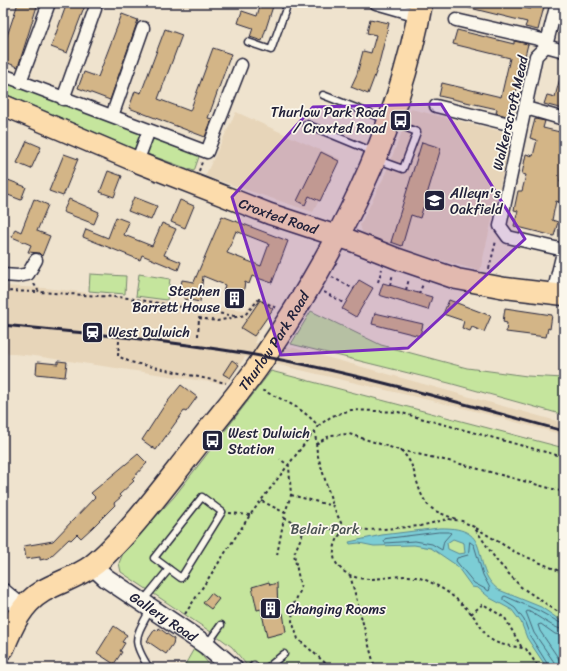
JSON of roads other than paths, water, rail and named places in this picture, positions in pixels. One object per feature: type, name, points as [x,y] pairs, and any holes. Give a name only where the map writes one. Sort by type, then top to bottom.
[{"type":"highway","name":"Thurlow Park Road","points":[[3,648],[14,621],[22,609],[42,592],[93,566],[125,534],[160,492],[249,378],[291,316],[338,237],[376,156],[405,72],[420,9]]},
{"type":"main road","name":"Croxted Road","points":[[3,105],[137,162],[270,214],[427,269],[457,278],[485,284],[558,295]]},
{"type":"street","points":[[20,82],[49,3]]},
{"type":"street","points":[[376,3],[420,9]]},
{"type":"street","name":"Walkerscroft Mead","points":[[557,3],[547,44],[536,56],[500,226],[508,237],[564,249]]},
{"type":"street","points":[[63,98],[95,9]]},
{"type":"street","points":[[456,20],[547,44],[564,51]]},
{"type":"street","points":[[112,116],[143,28]]},
{"type":"street","points":[[3,75],[207,152],[241,65]]},
{"type":"street","points":[[436,106],[521,127]]},
{"type":"street","points":[[526,108],[564,119]]},
{"type":"street","points":[[137,162],[149,130]]},
{"type":"street","points":[[558,295],[564,249]]},
{"type":"street","points":[[3,275],[28,274],[36,260]]},
{"type":"street","name":"Gallery Road","points":[[93,566],[106,578],[147,604],[206,645],[233,668]]},
{"type":"street","points":[[3,593],[22,609]]},
{"type":"lane","points":[[248,42],[272,50],[288,3]]},
{"type":"lane","points":[[306,124],[403,168],[417,132],[323,95]]},
{"type":"lane","points":[[202,497],[222,512],[182,578],[169,569],[154,558],[202,497]]},
{"type":"lane","points":[[149,668],[137,650],[136,635],[147,604],[169,569]]},
{"type":"lane","points":[[206,645],[221,625]]},
{"type":"lane","points":[[266,668],[284,654]]},
{"type":"water","points":[[439,528],[457,529],[469,534],[475,541],[479,550],[484,570],[490,581],[499,590],[541,607],[564,623],[564,668],[547,668],[527,638],[521,622],[512,610],[490,598],[478,588],[472,587],[456,565],[431,548],[414,545],[374,546],[359,543],[350,544],[349,542],[382,535]],"holes":[[[453,539],[464,543],[465,553],[459,554],[448,549],[447,543]]]},
{"type":"railway","points":[[3,325],[183,344],[283,360],[405,388],[564,431]]},
{"type":"place","name":"Thurlow Park Road / Croxted Road","points":[[401,120]]},
{"type":"place","name":"Alleyn's Oakfield","points":[[434,201]]},
{"type":"place","name":"Stephen Barrett House","points":[[235,299]]},
{"type":"place","name":"West Dulwich","points":[[93,332]]},
{"type":"place","name":"West Dulwich Station","points":[[212,441]]},
{"type":"place","name":"Changing Rooms","points":[[270,609]]},
{"type":"park label","name":"Belair Park","points":[[325,529]]}]
